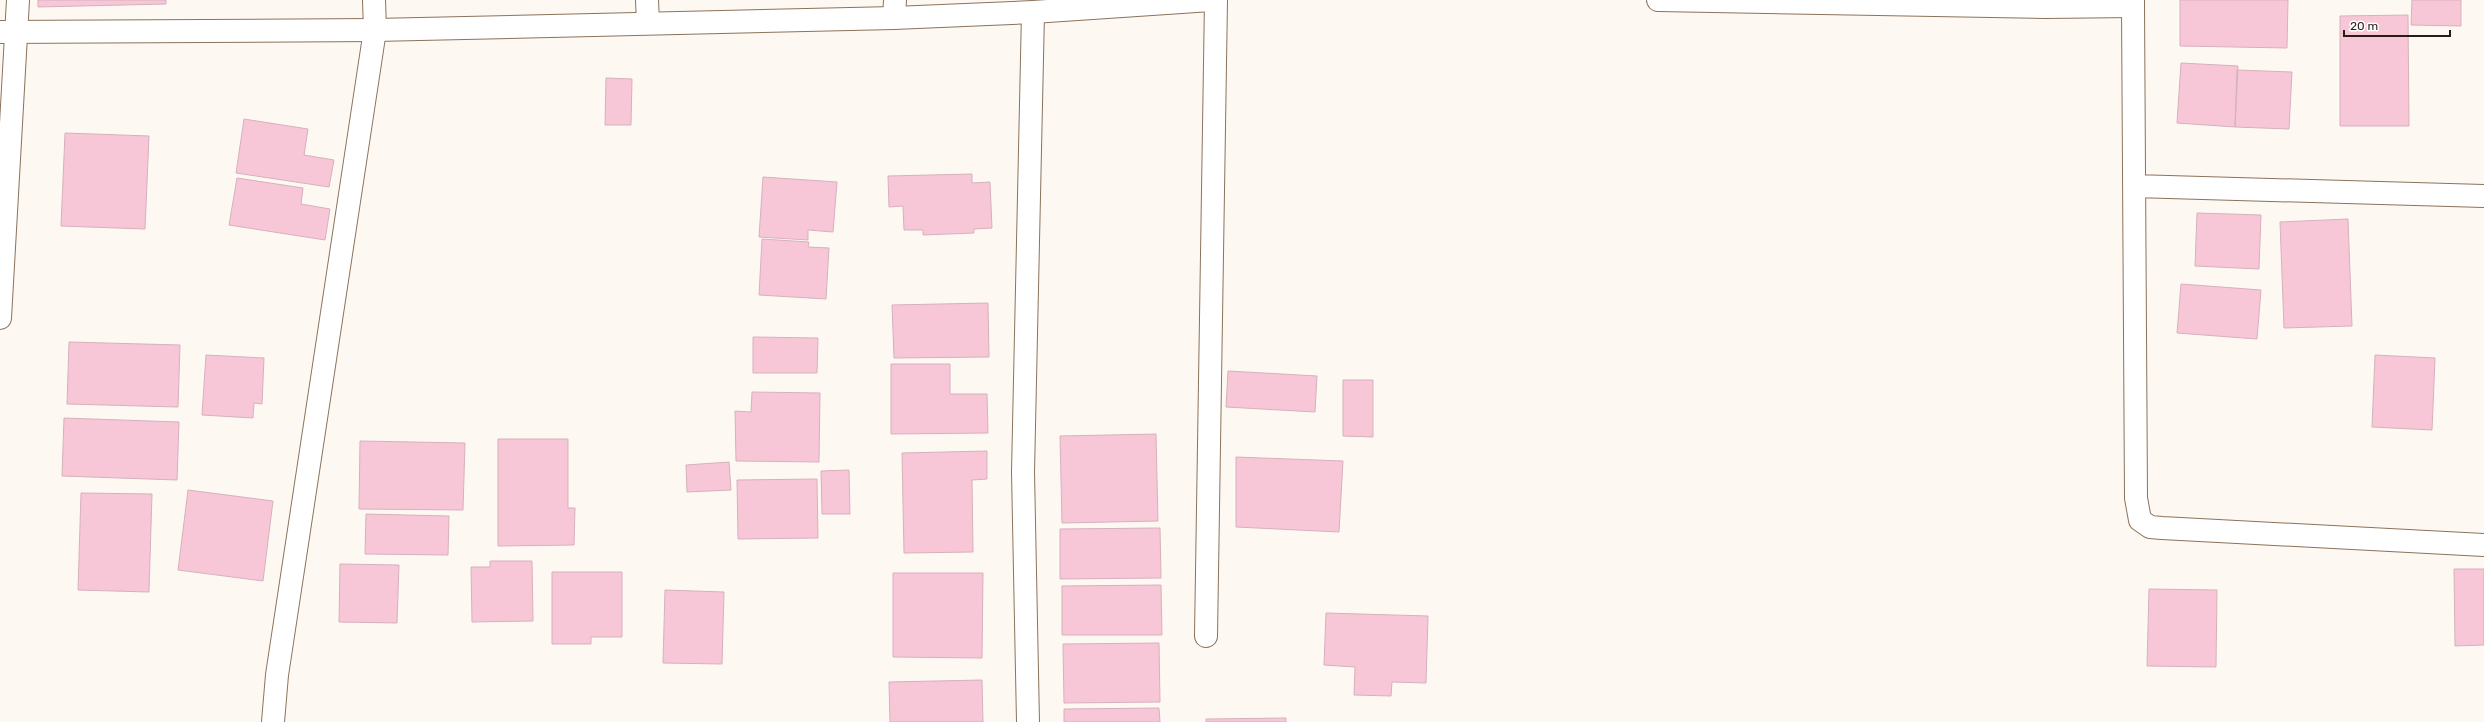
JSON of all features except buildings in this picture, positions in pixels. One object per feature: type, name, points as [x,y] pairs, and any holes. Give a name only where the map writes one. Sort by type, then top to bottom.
[{"type":"street","points":[[0,318],[8,32],[18,0]]},
{"type":"street","points":[[273,722],[277,676],[375,30],[374,0]]},
{"type":"street","points":[[647,0],[648,24]]},
{"type":"street","points":[[8,32],[375,30],[648,24],[894,9],[1033,12],[1211,0]]},
{"type":"street","points":[[1206,636],[1216,0]]},
{"type":"street","points":[[1658,0],[2046,7],[2133,3],[2136,498],[2140,520],[2150,527],[2162,528],[2484,545]]},
{"type":"street","points":[[1028,722],[1023,472],[1033,12]]},
{"type":"street","points":[[2134,186],[2484,196]]}]
